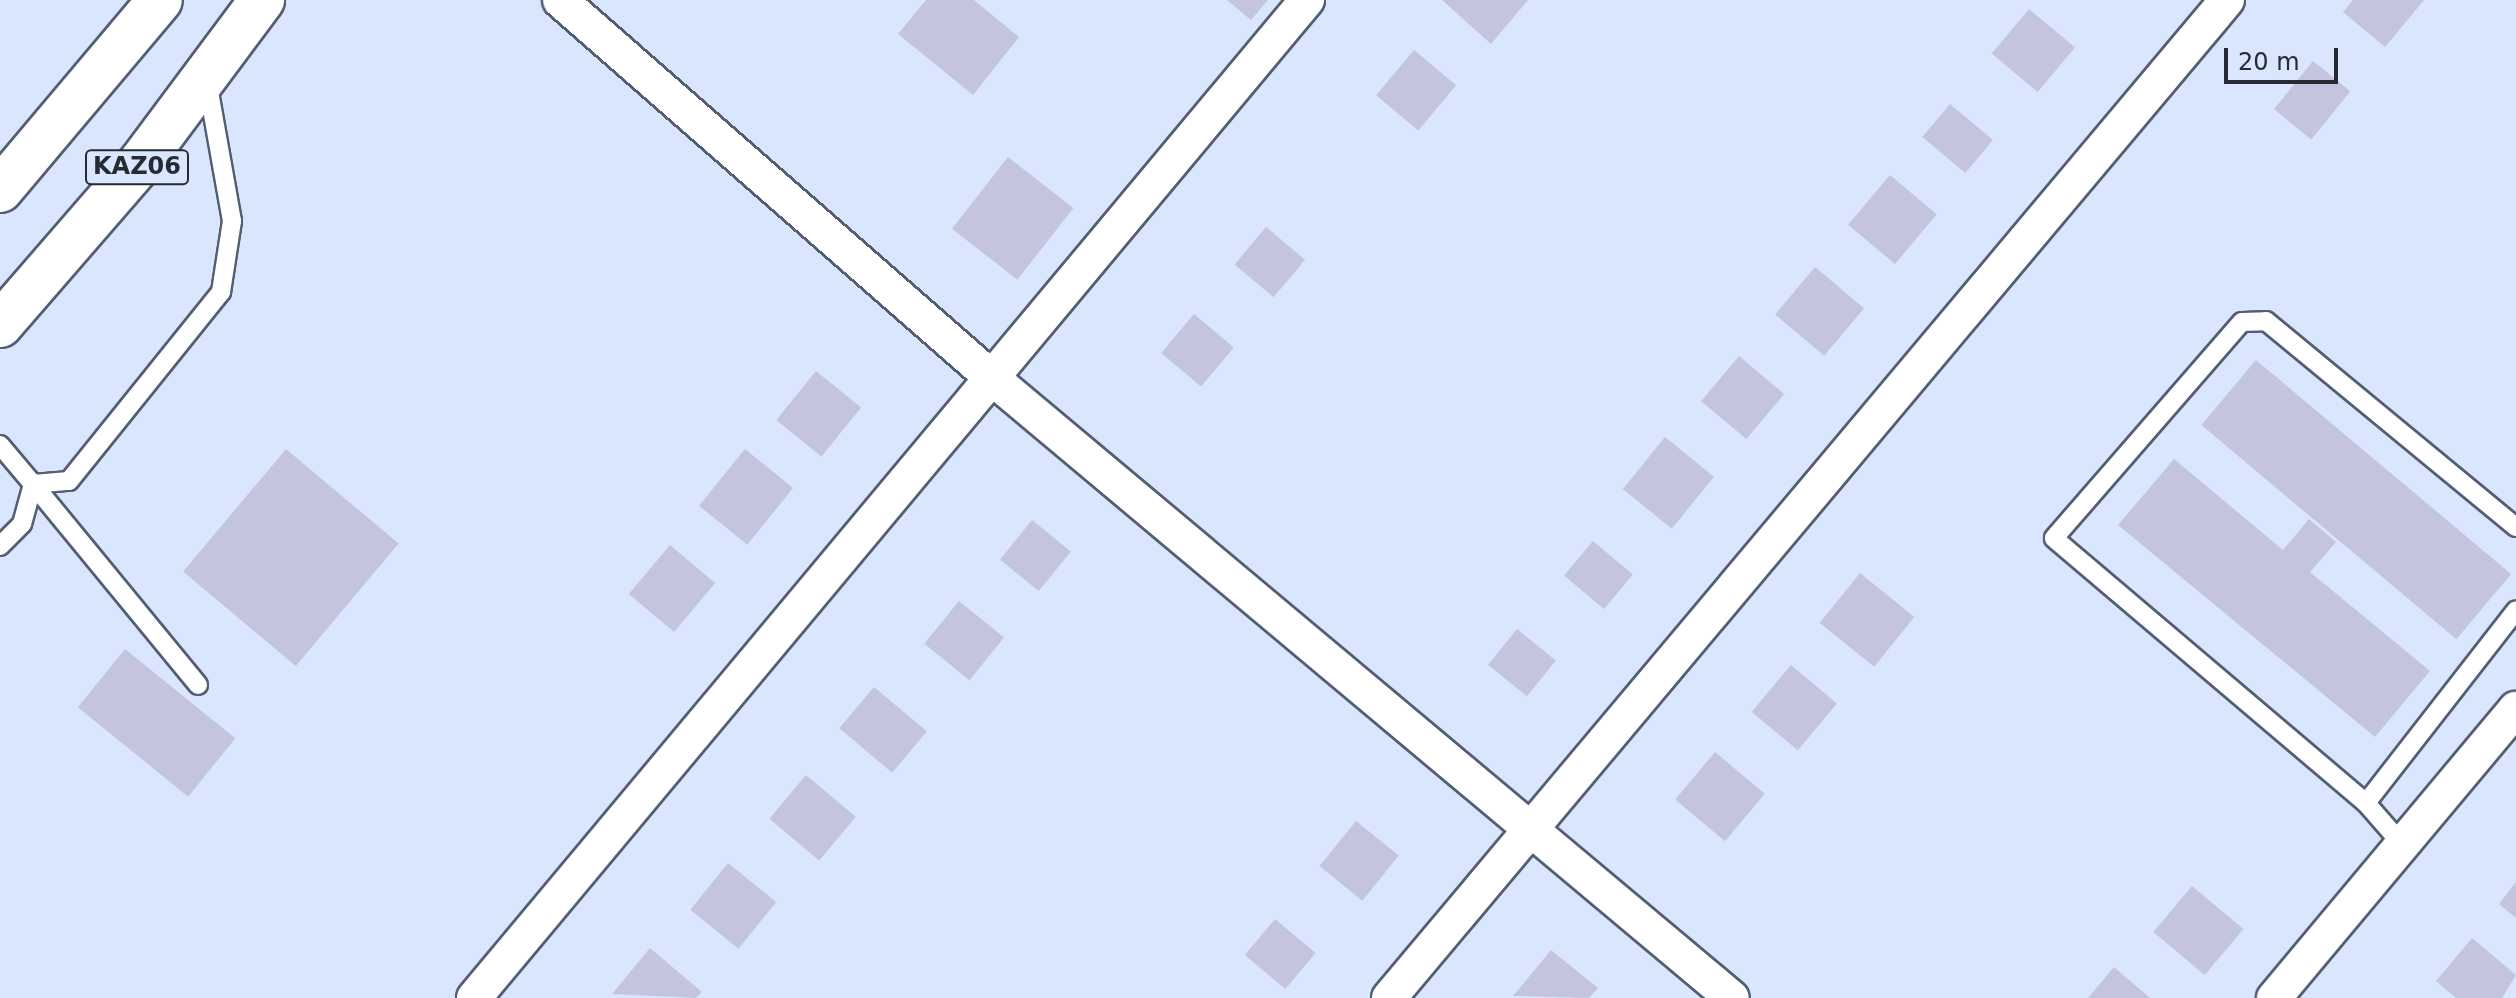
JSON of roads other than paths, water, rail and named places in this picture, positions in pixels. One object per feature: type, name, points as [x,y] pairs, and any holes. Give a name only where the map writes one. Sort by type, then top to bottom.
[{"type":"highway","name":"KАZ06","points":[[0,190],[160,0]]},
{"type":"highway","name":"KАZ06","points":[[0,325],[142,161],[262,0]]},
{"type":"street","points":[[560,0],[992,378],[1732,998]]},
{"type":"street","points":[[474,998],[1307,0]]},
{"type":"street","points":[[1389,998],[2227,0]]},
{"type":"street","points":[[2274,998],[2516,709]]},
{"type":"lane","points":[[33,484],[69,481],[221,292],[232,221],[206,75]]},
{"type":"lane","points":[[2401,843],[2366,803],[2054,538],[2242,322],[2266,321],[2516,527]]},
{"type":"lane","points":[[0,445],[198,685]]},
{"type":"lane","points":[[0,546],[22,524],[33,484]]},
{"type":"lane","points":[[2366,803],[2516,610]]}]
